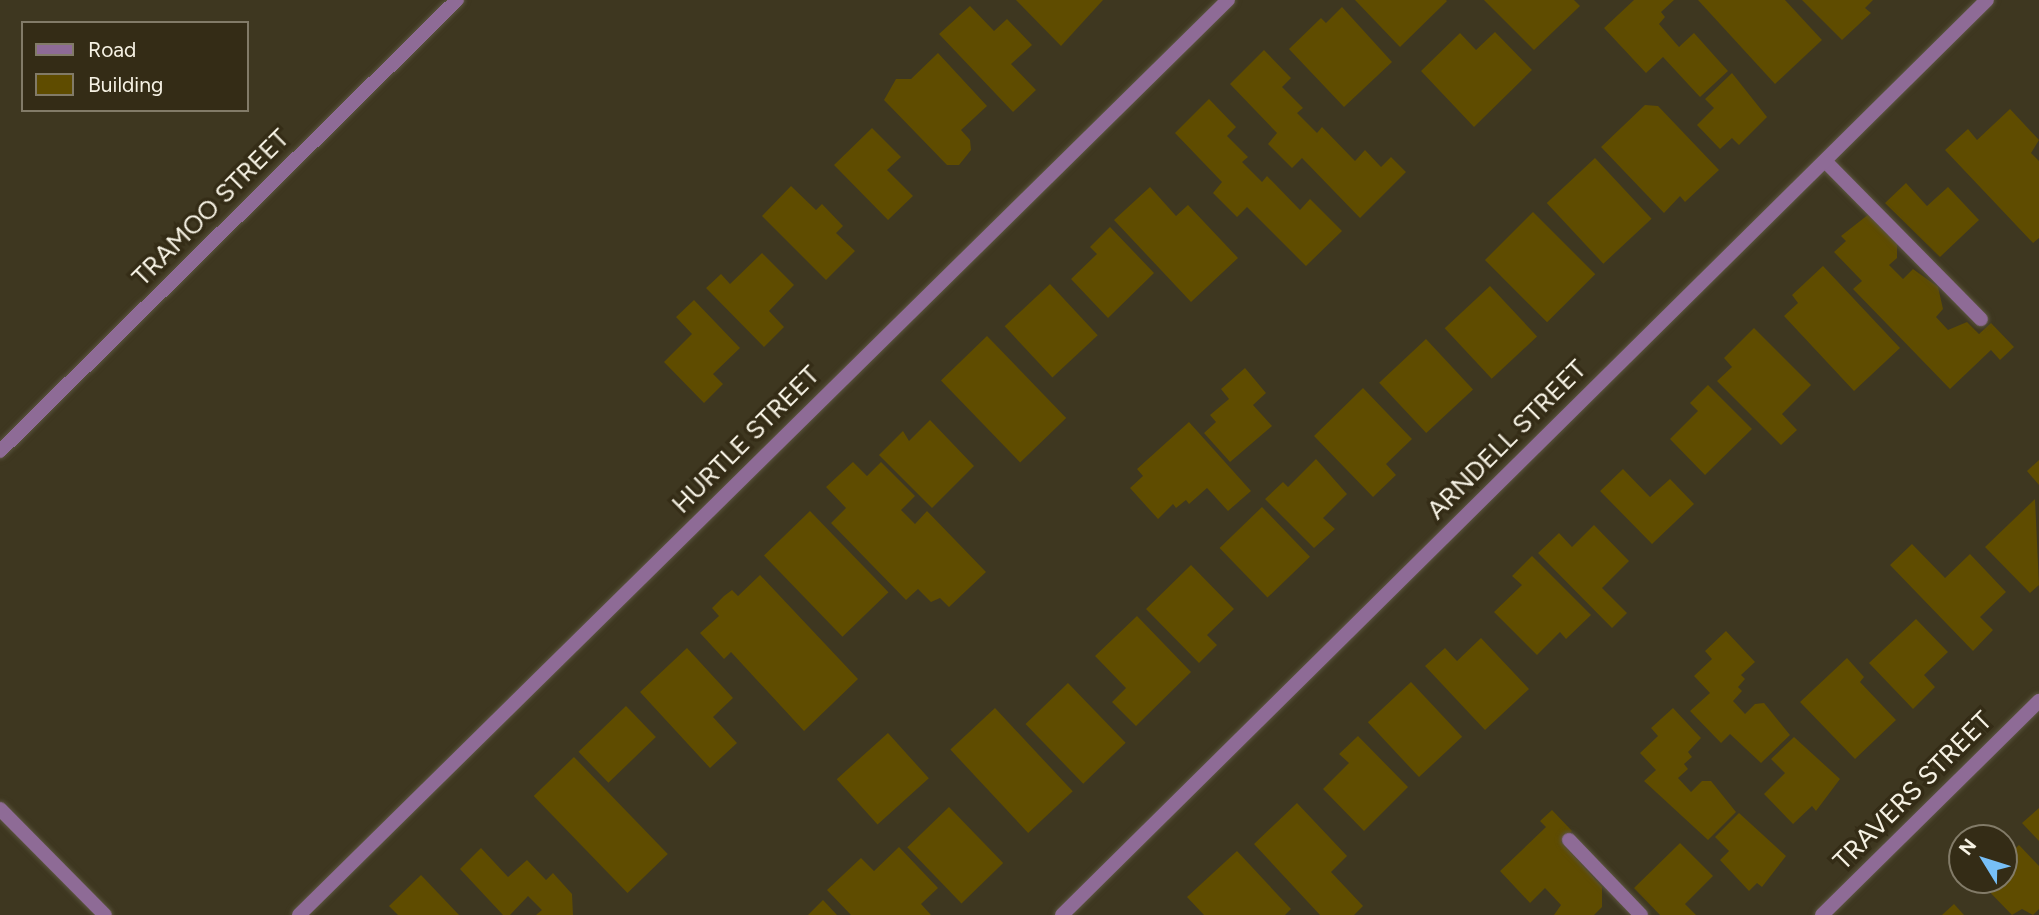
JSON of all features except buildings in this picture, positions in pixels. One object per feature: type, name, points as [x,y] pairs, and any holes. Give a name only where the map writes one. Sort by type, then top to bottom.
[{"type":"street","name":"TRAMOO STREET","points":[[0,451],[457,0]]},
{"type":"street","name":"HURTLE STREET","points":[[299,915],[1228,0]]},
{"type":"street","name":"ARNDELL STREET","points":[[1062,915],[1987,0]]},
{"type":"street","points":[[1825,161],[1981,319]]},
{"type":"street","name":"TRAVERS STREET","points":[[1822,915],[2039,701]]},
{"type":"street","points":[[0,809],[105,915]]},
{"type":"street","points":[[1569,840],[1641,915]]}]
